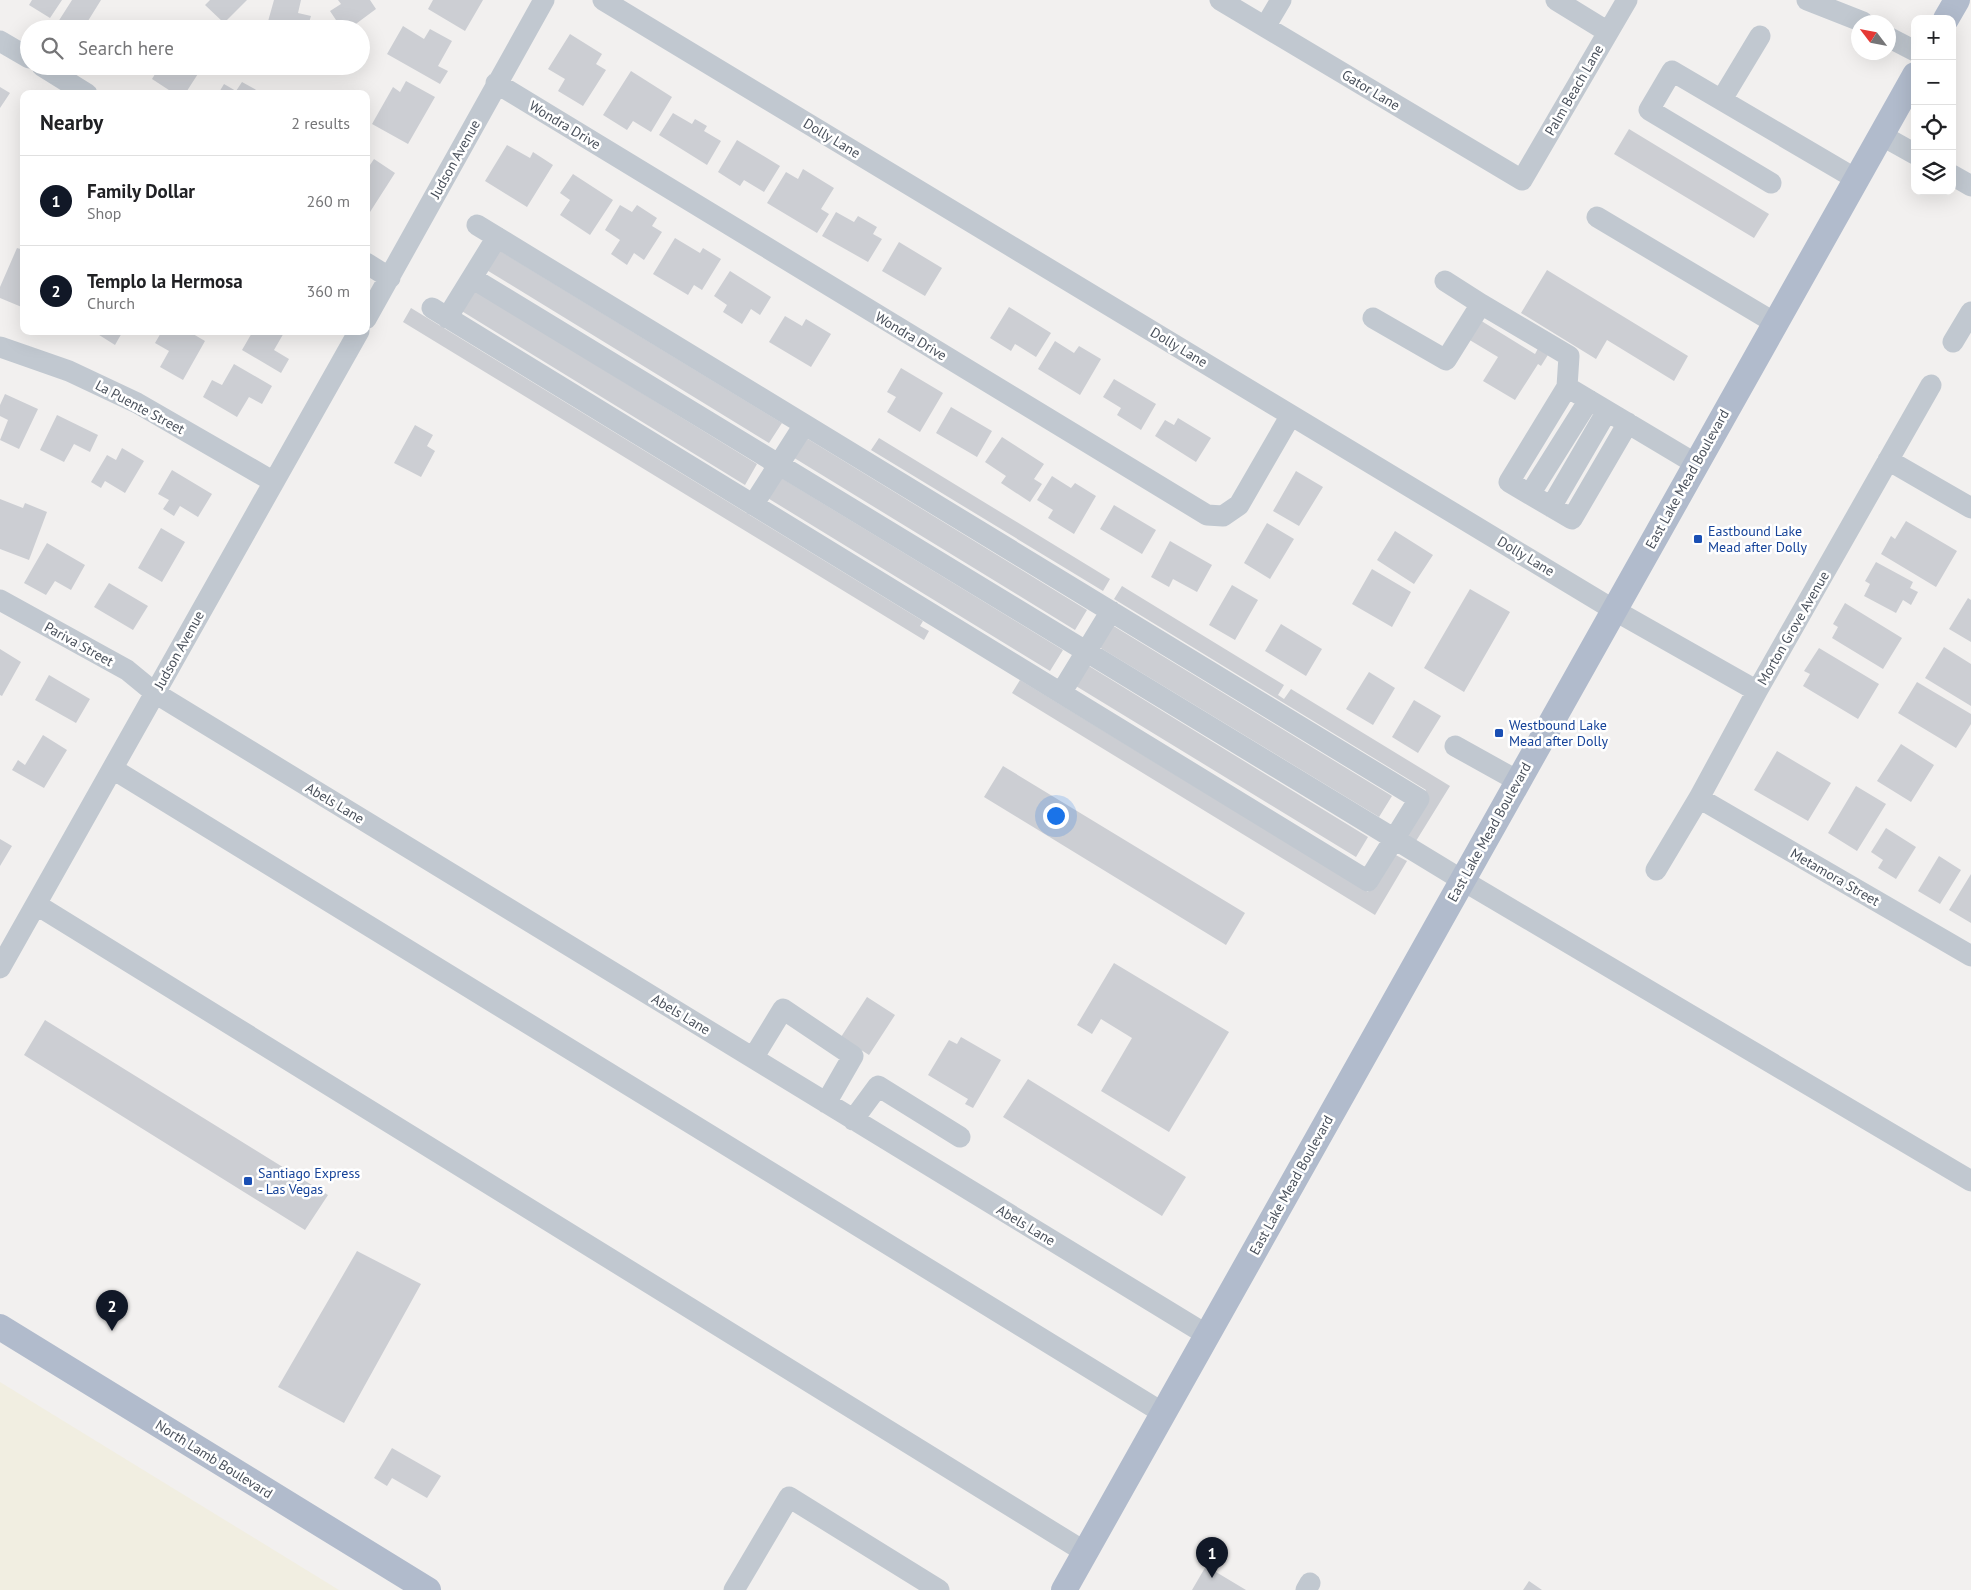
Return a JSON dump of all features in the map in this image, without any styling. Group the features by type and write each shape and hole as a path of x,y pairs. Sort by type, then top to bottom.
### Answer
{"main road":[{"path":"1948,15 1957,0"},
{"name":"East Lake Mead Boulevard","path":"1064,1590 1911,82"},
{"name":"North Lamb Boulevard","path":"0,1327 428,1590"}],"street":[{"name":"Judson Avenue","path":"370,312 544,0"},
{"name":"Dolly Lane","path":"603,0 1614,610 1757,691"},
{"name":"Gator Lane","path":"1220,0 1522,180"},
{"path":"1265,26 1281,0"},
{"path":"1556,0 1608,32"},
{"name":"Palm Beach Lane","path":"1522,180 1626,0"},
{"path":"1807,0 1851,17"},
{"path":"1722,100 1760,36"},
{"path":"0,41 20,53"},
{"path":"1896,41 1911,49"},
{"path":"1771,183 1649,110 1672,71 1856,179"},
{"path":"56,75 81,90"},
{"name":"Wondra Drive","path":"496,84 1207,515 1223,516 1239,504 1291,415"},
{"path":"1881,135 1911,152"},
{"path":"1956,177 1971,186"},
{"path":"1597,217 1775,323"},
{"path":"477,225 497,237 804,425 1419,799 1368,881 440,313 472,278 497,237"},
{"path":"370,266 390,278"},
{"path":"472,278 1462,880 1971,1181"},
{"path":"1445,281 1569,356 1567,387 1509,482 1572,519 1628,423"},
{"path":"1373,318 1446,360 1481,304"},
{"path":"1953,342 1971,312"},
{"name":"Judson Avenue","path":"0,968 357,335"},
{"name":"La Puente Street","path":"0,347 69,371 137,403 274,482"},
{"name":"Morton Grove Avenue","path":"1656,870 1699,798 1757,691 1931,386"},
{"path":"1567,387 1696,464"},
{"path":"1530,494 1598,406"},
{"path":"1551,507 1598,406"},
{"path":"753,505 804,425"},
{"path":"1888,460 1971,508"},
{"name":"Pariva Street","path":"0,600 127,670 155,693"},
{"path":"1061,693 1111,611"},
{"name":"Abels Lane","path":"155,693 1207,1335"},
{"path":"1455,746 1518,780"},
{"path":"114,768 1163,1413"},
{"name":"Metamora Street","path":"1699,798 1971,956"},
{"path":"36,905 1085,1552"},
{"path":"752,1058 783,1010 853,1056 826,1103"},
{"path":"853,1120 878,1086 960,1137"},
{"path":"734,1590 789,1497 939,1590"}],"sand":[{"path":"0,1382 339,1590 0,1590"}],"building":[{"path":"32,0 62,0 50,18 29,5"},
{"path":"72,0 101,0 89,20 59,20"},
{"path":"210,0 247,0 227,20 221,20 205,5"},
{"path":"274,0 301,0 298,13 311,16 310,20 268,20"},
{"path":"338,0 370,0 376,9 361,20 336,20 330,11 341,4"},
{"path":"433,0 483,0 465,31 428,9"},
{"path":"403,26 424,39 430,29 452,41 438,66 448,71 440,84 387,54"},
{"path":"570,34 602,54 596,64 606,70 583,106 558,91 565,79 548,69"},
{"path":"631,71 672,97 651,132 633,121 627,130 603,115"},
{"path":"154,75 197,75 188,90 169,90 152,79"},
{"path":"406,81 435,97 408,144 372,124 393,87 400,92"},
{"path":"242,82 256,90 237,90"},
{"path":"224,84 234,90 220,90"},
{"path":"0,87 10,93 0,108"},
{"path":"673,113 692,124 695,119 707,126 704,131 721,141 707,165 659,135"},
{"path":"1629,129 1769,214 1754,238 1614,154"},
{"path":"737,140 780,166 764,192 744,180 740,186 718,172"},
{"path":"507,145 530,158 533,152 553,165 527,207 485,181"},
{"path":"374,159 395,173 370,212 370,165"},
{"path":"803,169 834,188 821,209 829,214 817,233 767,203 786,172 798,179"},
{"path":"573,174 613,200 590,235 560,215 570,200 560,193"},
{"path":"620,205 632,212 637,205 657,218 652,226 662,232 644,260 634,253 627,265 611,254 620,240 605,230"},
{"path":"836,212 854,222 858,216 877,227 873,234 882,239 868,262 822,236"},
{"path":"675,238 700,253 703,248 721,259 702,290 694,285 688,295 653,274"},
{"path":"899,242 942,268 925,296 882,271"},
{"path":"17,248 20,249 20,306 0,298 0,287"},
{"path":"497,249 782,423 769,443 485,269"},
{"path":"1547,270 1688,356 1674,381 1607,340 1596,359 1521,313"},
{"path":"730,271 771,297 760,315 751,309 742,324 723,312 727,305 714,296"},
{"path":"473,289 757,464 745,485 460,310"},
{"path":"1009,307 1051,333 1036,357 1015,344 1011,351 990,338"},
{"path":"411,308 923,621 920,626 929,631 924,640 403,322"},
{"path":"785,316 802,326 806,319 831,334 811,367 769,342"},
{"path":"1475,317 1535,354 1541,343 1551,350 1541,366 1538,364 1515,400 1483,381 1498,357 1463,336"},
{"path":"99,335 121,335 115,345"},
{"path":"160,335 195,335 205,341 183,380 160,367 169,351 155,343"},
{"path":"251,335 283,335 274,350 289,359 281,373 242,350"},
{"path":"1055,341 1074,353 1079,346 1101,359 1080,395 1038,369"},
{"path":"234,364 272,386 262,404 249,397 237,417 203,397 212,380 222,385"},
{"path":"901,368 943,393 920,432 887,412 896,397 887,392"},
{"path":"1114,379 1156,404 1141,430 1117,415 1121,408 1103,397"},
{"path":"5,394 38,409 19,449 0,440 8,420 0,416 0,405"},
{"path":"951,407 992,431 977,457 936,433"},
{"path":"57,415 98,435 90,452 74,444 64,462 40,450"},
{"path":"1178,418 1211,438 1196,462 1155,436 1165,420 1174,425"},
{"path":"415,425 433,435 427,446 435,451 421,477 394,463"},
{"path":"803,436 1087,610 1075,630 791,456"},
{"path":"1002,437 1044,464 1034,479 1042,484 1030,502 1001,483 1006,476 985,462"},
{"path":"879,438 1110,579 1103,591 871,450"},
{"path":"122,448 144,461 125,493 105,481 101,488 91,482 107,455 116,460"},
{"path":"172,470 212,494 198,517 180,506 174,516 163,509 169,500 158,494"},
{"path":"1296,471 1323,487 1299,526 1273,511"},
{"path":"778,476 1063,650 1050,671 766,497"},
{"path":"1052,476 1071,488 1075,483 1096,496 1074,534 1048,518 1053,510 1037,500"},
{"path":"0,499 23,508 25,503 47,512 29,560 0,549"},
{"path":"1114,505 1156,530 1142,554 1100,529"},
{"path":"1906,521 1957,551 1936,587 1881,554 1891,536 1895,539"},
{"path":"1267,523 1294,539 1270,579 1244,563"},
{"path":"161,528 185,542 162,582 138,568"},
{"path":"1395,531 1433,555 1414,584 1377,560"},
{"path":"1170,541 1212,565 1197,592 1173,579 1169,587 1151,577"},
{"path":"47,543 85,565 71,590 55,581 46,595 24,583"},
{"path":"1876,562 1913,582 1910,588 1918,592 1911,605 1903,600 1896,613 1864,596 1870,584 1865,581"},
{"path":"1372,569 1411,592 1392,627 1352,604"},
{"path":"109,583 148,606 133,630 94,607"},
{"path":"1232,585 1258,600 1235,640 1209,625"},
{"path":"1122,586 1284,685 1278,695 1284,699 1291,689 1450,786 1416,841 1400,831 1426,790 1114,599"},
{"path":"1470,589 1510,612 1464,692 1424,668"},
{"path":"1968,598 1971,600 1971,642 1949,629"},
{"path":"1845,603 1902,638 1883,669 1832,638 1838,627 1833,624"},
{"path":"1107,622 1392,796 1379,817 1094,644"},
{"path":"1281,624 1322,649 1306,676 1265,651"},
{"path":"1944,647 1971,664 1971,706 1925,678"},
{"path":"1819,648 1879,684 1858,719 1803,686 1810,674 1804,671"},
{"path":"0,649 21,662 2,696 0,695"},
{"path":"1084,663 1368,837 1356,857 1071,683"},
{"path":"1369,672 1395,688 1373,725 1346,709"},
{"path":"49,675 90,699 76,723 35,700"},
{"path":"1020,680 1368,892 1392,853 1407,861 1375,915 1012,693"},
{"path":"1917,682 1971,714 1971,724 1956,748 1898,713"},
{"path":"1414,700 1441,716 1418,753 1392,737"},
{"path":"43,735 67,750 44,788 12,770 18,760 25,765"},
{"path":"1901,744 1934,765 1911,802 1877,781"},
{"path":"1777,751 1831,783 1808,821 1754,790"},
{"path":"1003,766 1245,913 1226,945 984,797"},
{"path":"1856,786 1886,804 1857,851 1828,833"},
{"path":"1886,828 1916,847 1896,879 1878,868 1883,860 1871,852"},
{"path":"0,839 12,846 0,866"},
{"path":"1939,856 1961,870 1940,904 1918,891"},
{"path":"1971,874 1971,923 1949,910"},
{"path":"1114,963 1229,1032 1169,1132 1101,1091 1132,1038 1101,1019 1092,1034 1077,1025"},
{"path":"867,997 895,1015 869,1055 841,1037"},
{"path":"45,1020 328,1195 305,1230 24,1055"},
{"path":"961,1037 1001,1060 973,1108 965,1104 968,1099 928,1075 949,1040 957,1044"},
{"path":"1028,1079 1186,1177 1162,1216 1003,1117"},
{"path":"357,1251 421,1284 344,1423 278,1387"},
{"path":"392,1448 441,1476 427,1498 392,1478 387,1486 374,1478"},
{"path":"1206,1566 1246,1590 1192,1590"},
{"path":"1529,1581 1542,1590 1523,1590"}],"place":[{"name":"Eastbound Lake Mead after Dolly","path":"1698,539"},
{"name":"Westbound Lake Mead after Dolly","path":"1499,733"},
{"name":"Santiago Express - Las Vegas","path":"248,1181"},
{"name":"Templo la Hermosa","path":"112,1331"},
{"name":"Family Dollar","path":"1212,1578"}]}
